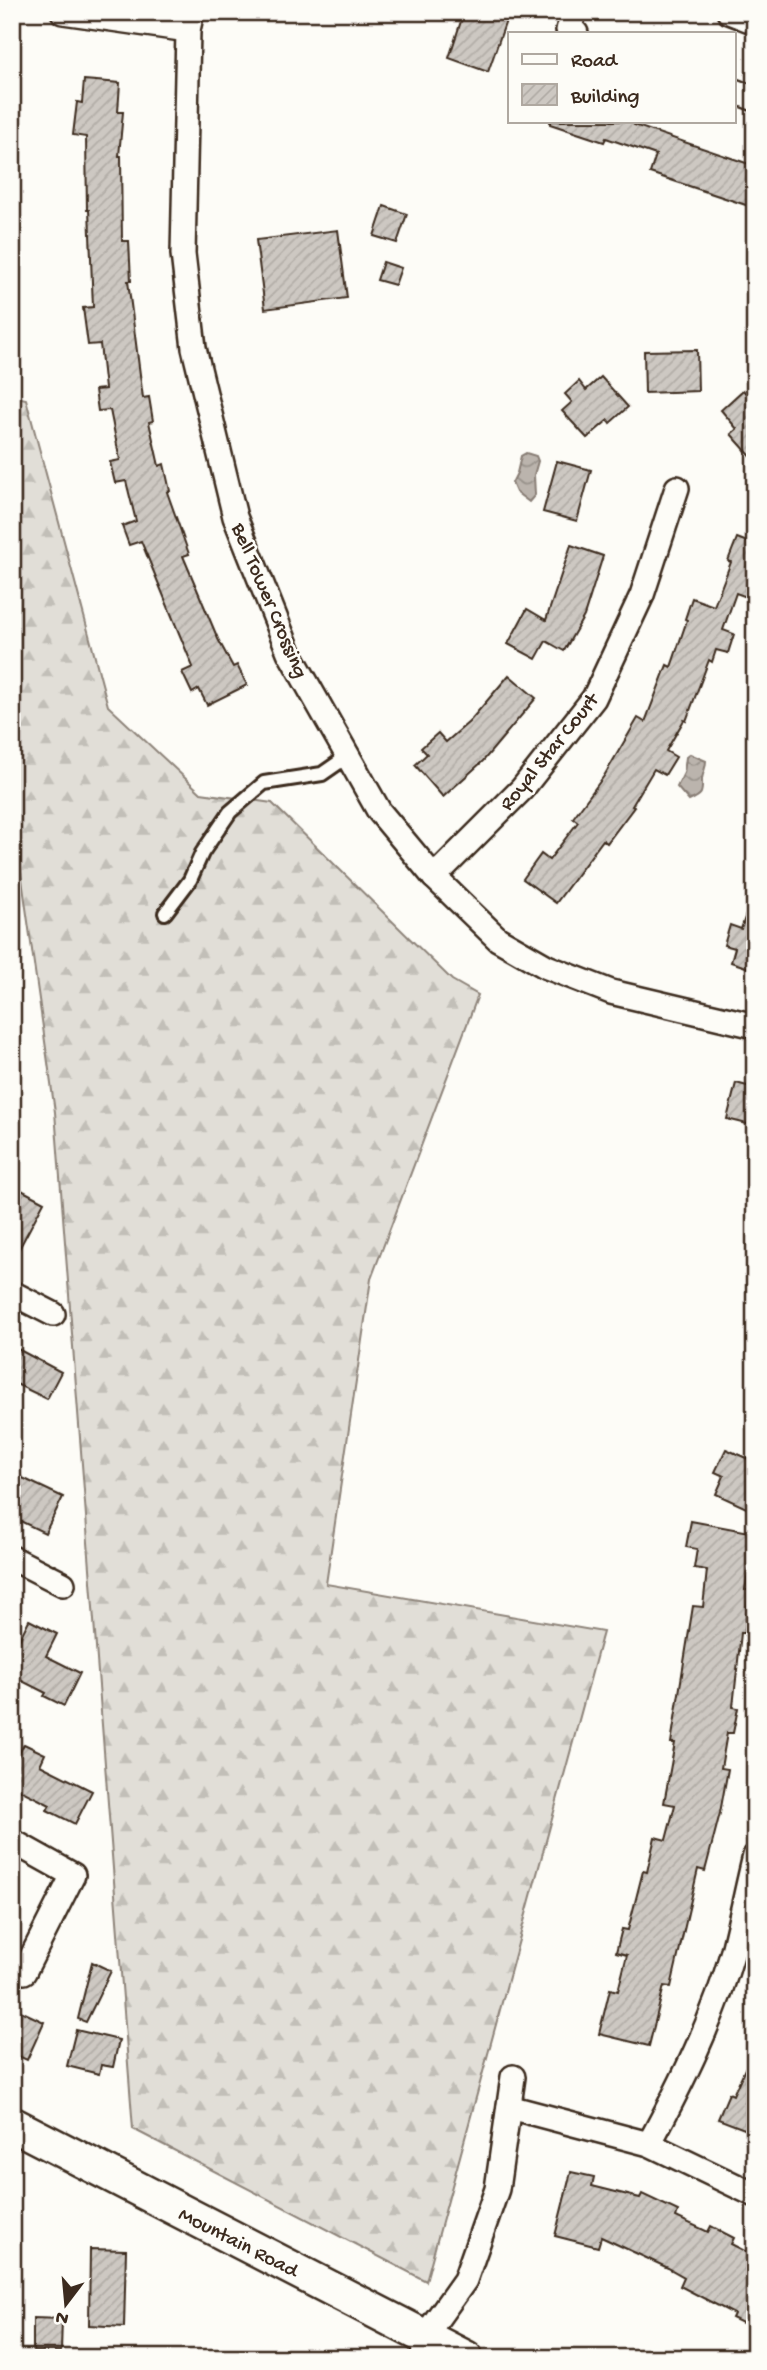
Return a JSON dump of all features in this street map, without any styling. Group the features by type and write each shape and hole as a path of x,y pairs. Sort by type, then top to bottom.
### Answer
{"main road":[{"name":"Mountain Road","path":"12,2124 424,2347 467,2358"}],"street":[{"path":"63,12 190,21"},
{"path":"573,32 568,30 575,12"},
{"path":"729,12 755,22"},
{"name":"Bell Tower Crossing","path":"190,21 183,254 194,348 235,517 289,653 379,811 433,877 498,939 547,967 611,992 755,1026"},
{"path":"736,92 755,99"},
{"name":"Royal Star Court","path":"433,877 522,789 594,698 642,595 677,488"},
{"path":"12,1293 53,1314"},
{"path":"12,1558 63,1584"},
{"path":"12,1841 73,1875 24,1972"},
{"path":"649,2144 675,2096 718,1995 733,1952 755,1856"},
{"path":"424,2347 465,2280 497,2189 513,2077"},
{"path":"509,2107 649,2144 755,2195"}],"lane":[{"path":"165,913 190,880 202,853 230,812 264,783 322,774 348,756"}],"green space":[{"path":"12,396 26,399 108,706 201,793 272,803 452,980 478,995 371,1279 326,1584 603,1632 426,2281 133,2129 55,1112 12,809"}],"water":[{"path":"526,453 536,456 538,461 534,475 535,495 529,502 516,492 512,483 521,456"},
{"path":"690,754 706,761 706,766 701,793 689,801 677,787 684,773 686,757"}],"building":[{"path":"464,12 509,12 488,72 449,58"},
{"path":"84,80 120,83 118,112 123,112 119,156 122,241 129,241 131,281 128,281 143,398 149,397 153,421 149,422 159,466 164,464 170,491 167,492 189,554 183,556 218,639 233,667 237,665 247,685 207,705 199,689 192,693 182,672 193,667 141,541 129,545 122,526 136,521 126,481 115,483 110,462 120,460 110,410 98,411 95,390 105,389 100,344 88,345 83,308 93,307 86,137 73,135 77,102 82,103"},
{"path":"636,122 634,125 755,166 755,208 650,173 656,155 606,138 604,142 550,124"},
{"path":"384,206 407,214 397,243 374,236"},
{"path":"338,230 347,298 265,309 256,240"},
{"path":"383,262 401,268 395,285 377,280"},
{"path":"697,350 698,391 645,393 644,351"},
{"path":"601,377 628,407 587,438 562,411 572,402 565,394 579,381 586,390"},
{"path":"743,390 755,403 755,461 731,434 737,429 721,410"},
{"path":"557,461 591,470 577,521 543,512"},
{"path":"737,538 755,545 755,600 736,593 723,630 734,634 728,653 716,650 712,662 709,660 686,721 684,720 666,751 676,757 665,775 654,769 632,806 634,807 607,843 603,840 556,903 523,879 541,854 549,860 578,822 573,818 604,776 638,718 645,722 667,665 671,667 692,598 714,606"},
{"path":"571,545 603,556 584,616 564,651 546,641 536,659 508,644 527,609 546,620"},
{"path":"509,675 536,698 483,761 443,797 415,765 427,754 421,748 438,733 446,742 469,722"},
{"path":"751,900 755,900 755,970 731,962 735,948 724,945 730,925 741,929"},
{"path":"736,1083 755,1088 755,1126 727,1119"},
{"path":"12,1185 44,1202 12,1262"},
{"path":"12,1346 61,1372 47,1399 12,1382"},
{"path":"726,1449 755,1462 755,1512 716,1494 724,1476 715,1472"},
{"path":"12,1473 63,1497 45,1533 12,1517"},
{"path":"691,1521 755,1533 755,1538 745,1590 749,1590 745,1633 741,1633 733,1707 738,1708 733,1733 727,1733 721,1768 728,1769 720,1813 705,1871 698,1869 671,1987 664,1986 649,2046 599,2034 610,1989 618,1991 627,1955 616,1952 622,1929 628,1930 655,1837 666,1840 675,1805 664,1803 675,1743 671,1743 693,1606 703,1607 707,1570 694,1568 697,1549 686,1547"},
{"path":"29,1620 57,1634 46,1656 80,1673 64,1706 44,1696 46,1693 12,1676 12,1654"},
{"path":"24,1744 45,1754 40,1765 92,1791 75,1824 47,1810 50,1805 12,1786 12,1767"},
{"path":"92,1962 111,1971 86,2022 78,2019"},
{"path":"12,2007 44,2022 27,2060 12,2053"},
{"path":"76,2030 119,2040 113,2067 101,2065 99,2074 67,2066"},
{"path":"755,2047 755,2133 718,2119 729,2093 733,2095"},
{"path":"571,2172 594,2177 592,2186 640,2198 642,2194 678,2211 676,2217 708,2232 711,2226 734,2238 731,2244 755,2256 755,2329 732,2318 734,2314 680,2286 684,2277 668,2268 601,2237 598,2247 555,2236"},
{"path":"90,2249 126,2250 124,2327 89,2325"},
{"path":"33,2318 62,2319 61,2351 33,2351"}]}
